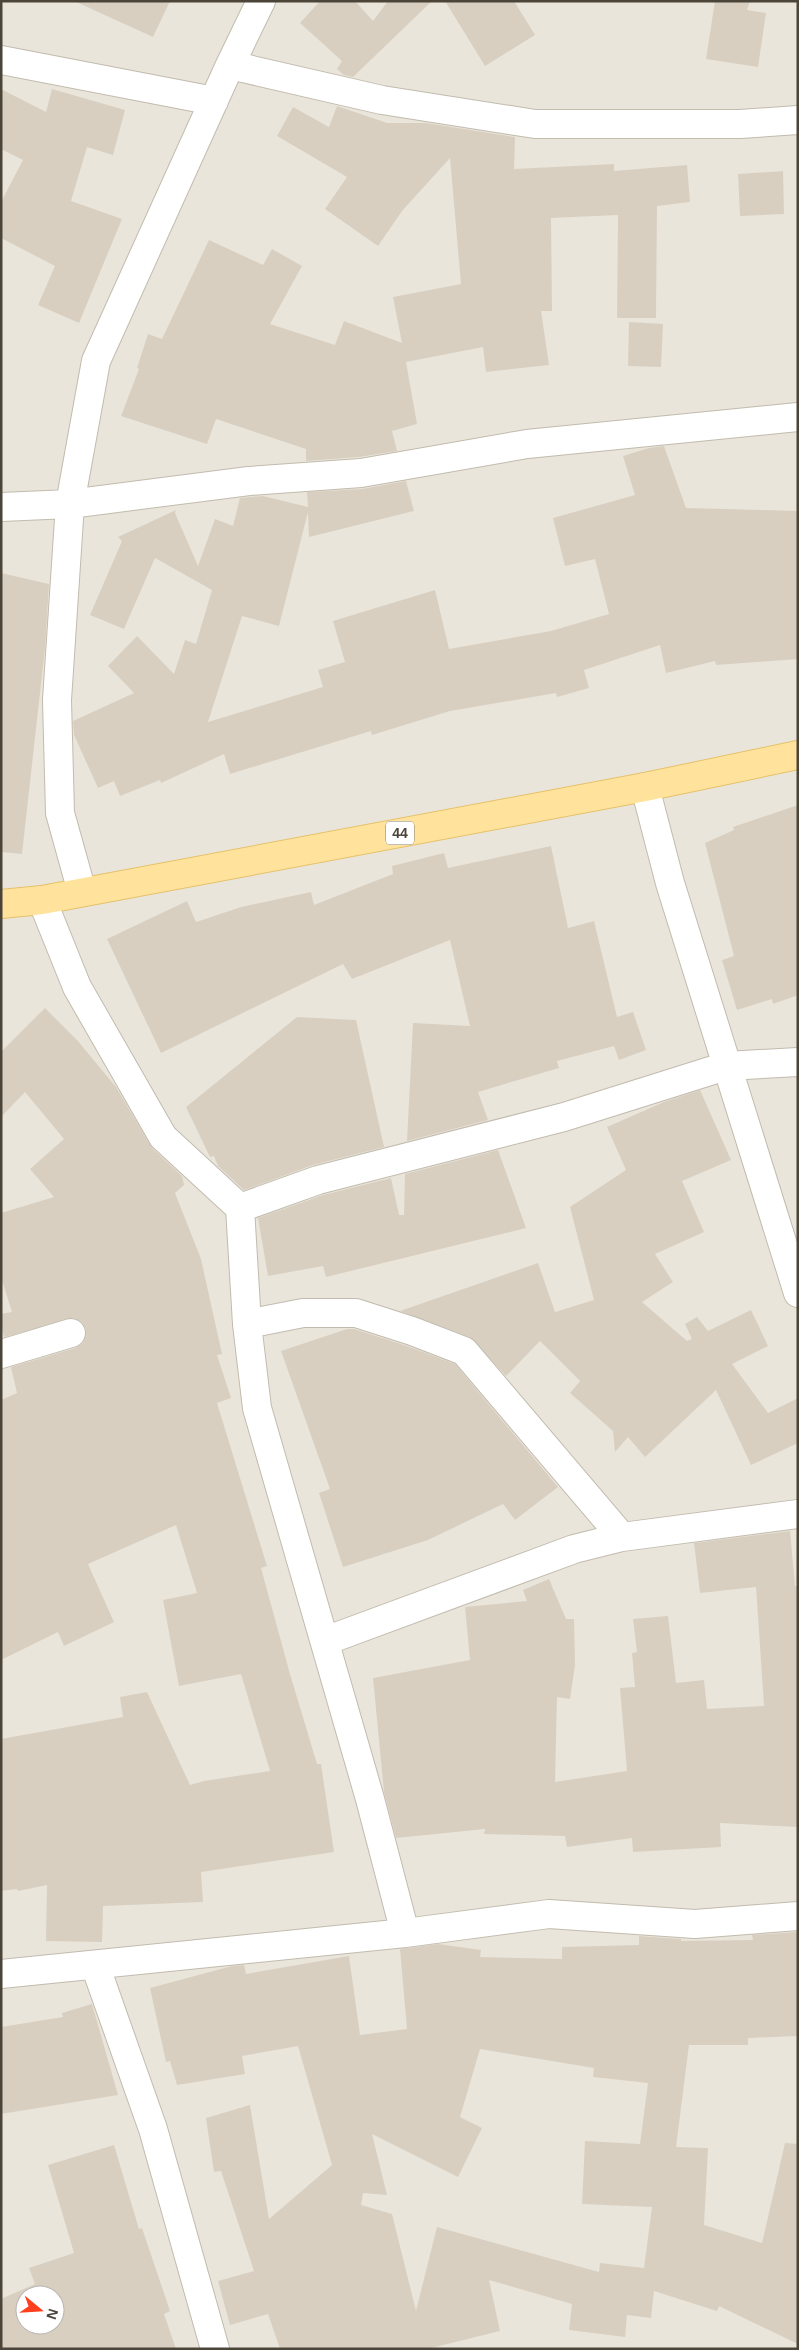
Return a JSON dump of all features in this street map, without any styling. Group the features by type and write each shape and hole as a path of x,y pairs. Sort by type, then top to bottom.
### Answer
{"main road":[{"name":"44","path":"1,904 42,900 645,788 798,755"}],"street":[{"path":"82,892 60,814 57,700 70,504 96,361 230,65 261,1"},
{"path":"1,60 214,101"},
{"path":"230,65 382,100 535,124 740,124 798,120"},
{"path":"1,507 70,504 249,481 361,473 528,444 798,417"},
{"path":"645,788 670,884 798,1294"},
{"path":"42,900 77,987 163,1137 240,1208 247,1324 257,1408 370,1799 405,1933"},
{"path":"240,1208 318,1180 564,1117 726,1066 798,1062"},
{"path":"247,1324 303,1313 356,1313 412,1331 464,1351 622,1537"},
{"path":"1,1354 71,1333"},
{"path":"325,1641 574,1549 622,1537 798,1514"},
{"path":"1,1974 405,1933 549,1914 695,1924 798,1916"},
{"path":"95,1965 153,2129 215,2349"}],"shaded area":[{"path":"1,1 798,1 798,2349 1,2349"}],"building":[{"path":"74,1 170,1 153,37"},
{"path":"320,1 355,1 373,21 388,1 432,1 353,77 344,75 337,69 342,61 300,23"},
{"path":"445,1 514,1 535,35 485,66"},
{"path":"715,1 750,1 747,10 766,13 758,67 706,59"},
{"path":"1,89 46,112 52,89 125,110 113,155 87,147 71,201 122,219 79,323 38,305 55,266 1,238 1,202 23,160 1,149"},
{"path":"337,106 387,123 426,123 515,137 514,169 614,164 614,171 687,165 690,202 657,206 656,318 617,318 618,215 551,218 552,311 541,311 549,365 486,372 483,347 406,362 417,424 392,431 397,451 359,457 306,461 306,449 216,419 207,444 121,416 139,369 137,368 148,334 162,339 209,240 263,265 272,249 302,266 270,324 335,345 344,321 402,343 393,297 461,284 450,158 402,211 378,246 325,209 347,177 277,136 293,107 329,127"},
{"path":"783,171 784,214 740,216 738,174"},
{"path":"629,322 663,324 661,367 628,366"},
{"path":"664,446 686,508 798,511 798,659 716,665 715,661 666,673 660,645 584,670 589,688 557,697 556,693 450,711 372,735 371,731 230,774 224,754 161,783 160,780 120,796 114,781 98,788 74,735 73,721 134,693 108,666 137,636 174,674 185,640 196,644 212,590 155,558 124,629 90,615 122,541 118,537 176,510 175,513 198,566 215,519 233,526 240,498 263,496 308,507 307,492 362,489 406,481 414,511 309,537 308,512 279,626 242,616 208,722 323,687 318,670 345,662 333,621 435,590 449,649 551,631 609,614 595,559 565,566 553,518 635,495 623,456 649,448"},
{"path":"1,573 49,584 45,648 22,854 1,852"},
{"path":"798,805 798,995 773,1004 772,999 737,1010 722,960 734,956 705,843 734,830 733,827"},
{"path":"551,846 568,928 594,921 617,1017 633,1012 646,1050 619,1060 614,1046 557,1061 559,1068 478,1092 488,1120 407,1141 413,1023 470,1026 450,940 352,979 343,964 161,1053 107,939 187,901 196,922 241,907 311,892 314,905 393,874 392,866 444,853 448,868"},
{"path":"45,1008 77,1040 116,1087 152,1148 182,1176 184,1185 175,1193 201,1259 222,1354 217,1355 231,1398 217,1403 267,1566 261,1568 290,1674 317,1764 321,1764 334,1852 201,1872 203,1902 103,1906 102,1942 46,1941 47,1885 18,1891 17,1889 1,1891 1,1739 123,1717 120,1697 147,1692 190,1785 204,1781 270,1771 241,1674 179,1686 163,1600 197,1593 176,1525 88,1564 114,1622 64,1646 58,1632 1,1660 1,1400 17,1393 11,1367 75,1348 83,1343 86,1336 86,1329 82,1322 74,1318 4,1337 1,1324 1,1314 12,1312 1,1277 1,1213 54,1197 30,1169 64,1139 25,1092 1,1117 1,1052"},
{"path":"297,1017 356,1020 384,1147 313,1165 244,1190 218,1166 214,1156 210,1157 186,1107"},
{"path":"700,1090 731,1160 682,1181 704,1232 655,1254 673,1282 642,1302 687,1341 692,1339 685,1324 697,1317 708,1331 751,1310 768,1346 732,1364 768,1413 798,1398 798,1443 751,1465 716,1390 645,1457 628,1437 615,1452 613,1431 570,1393 580,1381 540,1341 506,1376 470,1337 400,1311 538,1263 555,1312 594,1300 570,1207 626,1170 607,1127 664,1102"},
{"path":"498,1150 526,1228 326,1277 323,1266 268,1276 258,1218 323,1195 391,1178 399,1215 404,1215 405,1174"},
{"path":"347,1329 354,1329 407,1346 455,1364 558,1487 515,1520 503,1504 428,1540 343,1567 319,1493 330,1489 281,1351"},
{"path":"790,1531 795,1586 798,1586 798,1827 720,1823 721,1847 633,1852 632,1838 567,1847 565,1836 484,1834 485,1829 396,1838 384,1792 373,1678 470,1660 465,1607 527,1601 523,1590 549,1579 566,1619 574,1619 575,1665 570,1699 557,1697 555,1782 627,1771 620,1688 635,1687 632,1653 637,1652 633,1619 668,1616 676,1683 704,1680 707,1709 764,1706 756,1587 700,1593 694,1543"},
{"path":"798,1932 798,2036 748,2038 748,2045 689,2045 676,2147 708,2148 704,2225 762,2243 785,2143 798,2144 798,2344 719,2306 717,2311 654,2291 651,2318 627,2315 625,2337 569,2330 572,2304 489,2280 500,2331 427,2349 280,2349 268,2314 230,2325 218,2281 254,2271 221,2171 214,2172 206,2118 250,2105 269,2219 332,2165 298,2046 242,2056 245,2074 177,2085 170,2061 166,2062 150,1988 232,1966 244,1965 246,1974 349,1956 360,2035 407,2029 400,1949 438,1944 481,1950 480,1957 562,1959 562,1947 639,1945 639,1936 681,1939 681,1941 753,1940 752,1935","holes":["480,2049 594,2068 593,2077 648,2083 640,2144 585,2141 582,2204 652,2207 644,2268 600,2263 599,2272 437,2227 416,2311 392,2214 361,2205 363,2193 387,2195 372,2134 458,2177 482,2128 460,2117"]},
{"path":"92,2004 118,2095 1,2114 1,2027 63,2017 62,2013"},
{"path":"114,2145 139,2229 142,2228 170,2311 164,2314 176,2349 1,2349 1,2299 15,2293 15,2335 65,2335 65,2285 33,2285 35,2284 29,2268 74,2253 48,2165"}]}
